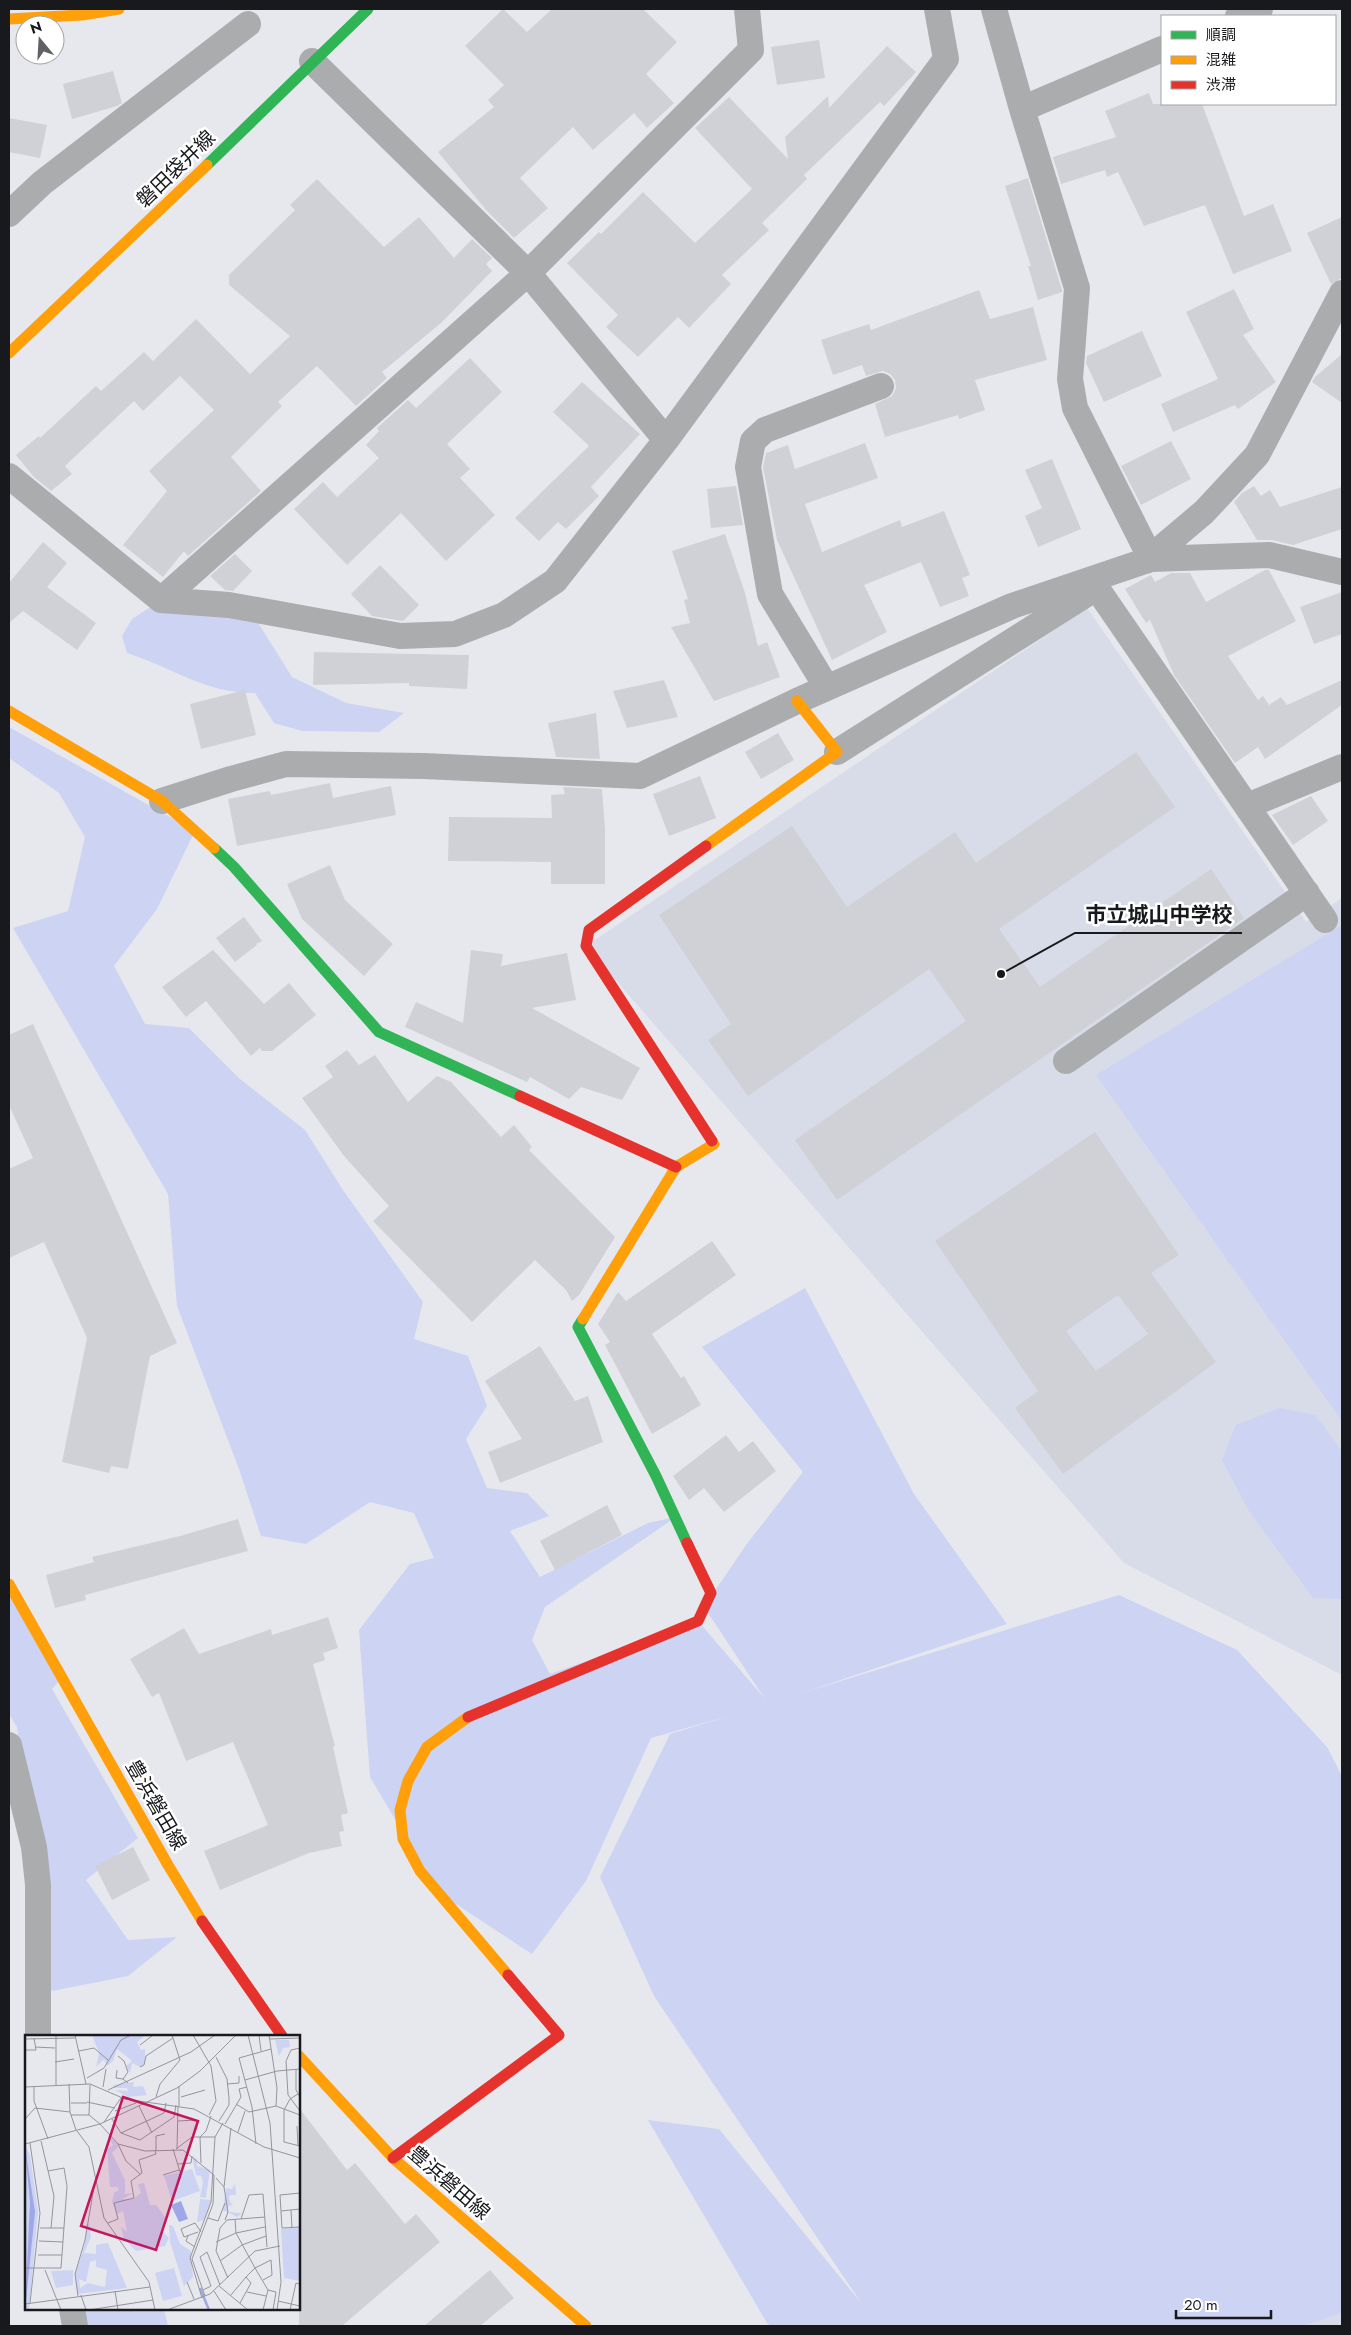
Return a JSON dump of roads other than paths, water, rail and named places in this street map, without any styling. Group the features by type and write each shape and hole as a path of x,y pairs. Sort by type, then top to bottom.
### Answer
{"street":[{"path":"9,19 82,15 119,9"},
{"name":"磐田袋井線","path":"9,353 157,214 312,61 368,9"},
{"path":"161,600 528,272 751,50 747,9"},
{"path":"9,476 161,600 229,605 400,636 455,634 504,615 555,582 666,440 946,59 937,9"},
{"path":"994,9 1022,109 1077,288 1070,379 1075,408 1151,559"},
{"path":"1241,15 1260,9"},
{"path":"9,214 42,183 248,24"},
{"path":"1022,109 1161,49"},
{"path":"312,61 528,272 666,440"},
{"path":"393,2158 559,2034 420,1871 403,1839 400,1810 408,1781 427,1747 469,1716 698,1621 711,1593 656,1476 578,1326 676,1167 714,1144 586,946 588,930 837,752 1096,588 1151,559 1204,512 1257,455 1342,293"},
{"path":"828,688 770,594 748,467 754,441 765,430 881,386"},
{"path":"162,801 231,778 286,764 424,766 640,776 798,701 1012,606 1151,559 1269,554 1342,572"},
{"path":"1096,588 1325,920"},
{"path":"798,701 837,752"},
{"path":"9,711 162,801 234,866 379,1032 676,1167"},
{"path":"1247,806 1342,767"},
{"path":"1066,1061 1307,893"},
{"name":"豊浜磐田線","path":"9,1584 168,1865 216,1943 281,2035"},
{"path":"9,1745 34,1847 38,1886 38,2035"},
{"name":"豊浜磐田線","path":"300,2057 328,2091 393,2158 586,2326"},
{"path":"72,2310 75,2326"}],"place":[{"name":"市立城山中学校","path":"1001,974"}]}
